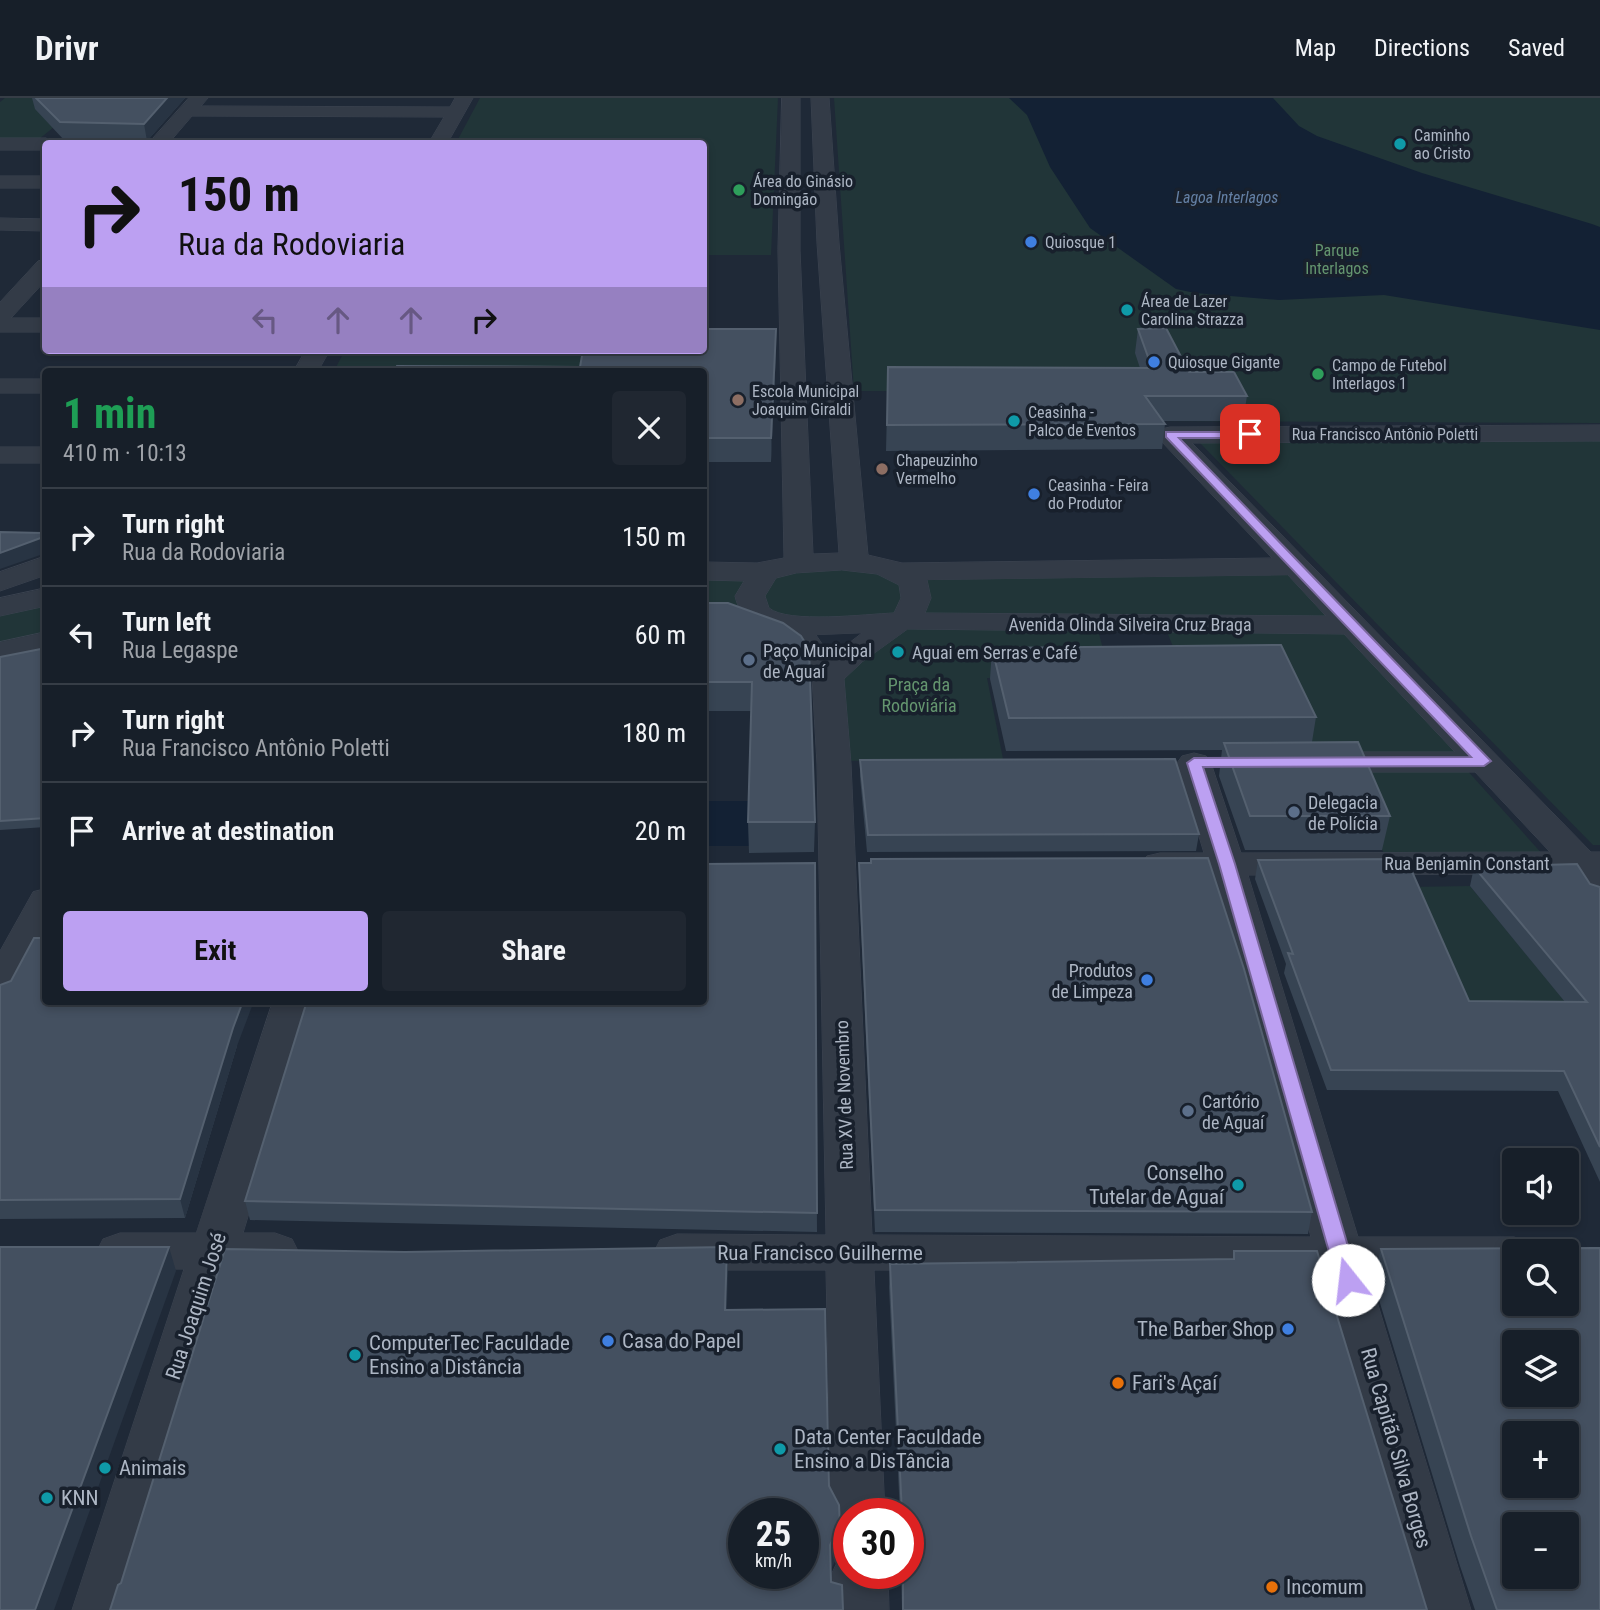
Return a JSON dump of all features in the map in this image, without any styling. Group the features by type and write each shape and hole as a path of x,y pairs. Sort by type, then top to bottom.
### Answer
{"street":[{"path":"791,98 789,243 799,564"},
{"path":"820,98 830,151 826,203 828,243 854,563"},
{"path":"161,140 193,105 460,105"},
{"path":"439,140 460,105"},
{"path":"0,144 42,144"},
{"path":"790,151 830,151"},
{"path":"0,182 42,182"},
{"path":"789,203 826,203"},
{"path":"0,224 42,225"},
{"path":"789,243 828,243"},
{"path":"13,272 42,270"},
{"path":"0,316 42,272"},
{"path":"0,325 42,325"},
{"path":"792,349 837,349"},
{"path":"0,386 42,386"},
{"name":"Rua Francisco Antônio Poletti","path":"1296,566 1170,435 1600,433"},
{"path":"0,455 42,455"},
{"path":"707,571 765,571 799,564 854,563 902,572 1296,566 1484,761 1591,863 1600,894"},
{"path":"0,582 42,566"},
{"path":"765,571 750,596 754,610 779,621 828,677 851,655 902,621 916,598 914,581 902,572"},
{"path":"0,607 42,598"},
{"path":"728,619 902,621"},
{"name":"Avenida Olinda Silveira Cruz Braga","path":"902,621 1353,625"},
{"path":"0,650 42,642"},
{"name":"Rua XV de Novembro","path":"828,677 848,764 837,867 857,1498"},
{"path":"1278,762 1484,761"},
{"name":"Rua Capitão Silva Borges","path":"1194,763 1227,864 1443,1610"},
{"name":"Rua Benjamin Constant","path":"1129,864 1591,863"},
{"path":"0,989 42,908"},
{"name":"Rua Joaquim José","path":"100,1610 292,1005"},
{"path":"80,1250 310,1251"},
{"name":"Rua Francisco Guilherme","path":"641,1252 1502,1255"},
{"path":"860,1589 861,1610"}],"green space":[{"path":"5,98 45,98 54,127 39,139 0,139 0,102"},
{"name":"Área do Ginásio Domingão","path":"480,98 778,98 771,255 707,255 707,140 458,140"},
{"name":"Parque Interlagos","path":"834,98 1600,98 1600,423 1144,421 1120,392 854,391"},
{"path":"343,354 587,354 585,368 336,368"},
{"path":"1600,441 1600,845 1593,845 1200,443"},
{"path":"783,568 899,572 904,618 768,618 756,586"},
{"path":"1291,570 1340,622 924,620 908,574"},
{"path":"707,572 760,572 749,608 707,615"},
{"path":"42,601 42,640 0,648 0,610"},
{"name":"Praça da Rodoviária","path":"906,623 1097,626 1110,676 987,678 1003,759 839,761 835,678"},
{"path":"1165,627 1346,629 1484,762 1319,762 1185,676"},
{"path":"1348,766 1465,768 1545,857 1386,859"},
{"path":"1470,886 1582,1022 1464,1020 1406,887"}],"water":[{"name":"Lagoa Interlagos","path":"1009,98 1273,98 1299,126 1317,136 1422,173 1600,227 1600,330 1384,295 1279,300 1176,289 1090,228 1050,167 1027,115"},
{"path":"707,801 750,801 749,846 707,846"}],"building":[{"path":"36,98 167,98 144,124 60,122"},
{"path":"1166,328 1189,372 1234,372 1247,396 1145,396 1165,424 887,425 888,367 1152,368 1138,329"},
{"name":"Escola Municipal Joaquim Giraldi","path":"707,329 776,329 771,438 707,438 707,368 396,368 580,367 582,354 707,354"},
{"path":"0,532 42,533 42,537 0,553"},
{"path":"707,603 728,603 783,623 801,636 809,649 815,822 748,822 752,682 707,682"},
{"path":"1281,645 1316,717 1009,718 992,648"},
{"path":"42,649 42,818 0,821 0,657"},
{"path":"1358,742 1390,816 1250,816 1224,743"},
{"path":"1175,759 1199,834 868,835 860,760"},
{"path":"1208,858 1244,969 1312,1212 875,1210 859,863 871,863 871,859"},
{"path":"1398,859 1402,867 1410,867 1469,1001 1587,1002 1474,867 1577,864 1590,884 1600,887 1600,1147 1564,1071 1331,1070 1288,953 1293,954 1258,860"},
{"path":"815,863 817,1213 245,1201 306,1005 707,1005 707,864"},
{"path":"34,938 42,938 42,1005 242,1005 180,1199 0,1200 0,985 11,981"},
{"path":"0,1247 169,1247 35,1610 0,1610"},
{"path":"727,1247 725,1310 825,1309 829,1486 835,1498 833,1498 833,1539 830,1545 831,1582 833,1589 842,1589 843,1610 110,1610 121,1583 225,1249 405,1252"},
{"path":"1502,1248 1502,1316 1579,1316 1579,1248 1600,1248 1600,1610 1497,1610 1471,1536 1381,1249"},
{"path":"1234,1251 1317,1251 1427,1610 903,1610 903,1589 924,1589 924,1498 901,1498 890,1264 1234,1259"}],"place":[{"name":"Caminho ao Cristo","path":"1400,144"},
{"name":"Área do Ginásio Domingão","path":"739,190"},
{"name":"Quiosque 1","path":"1031,242"},
{"name":"Área de Lazer Carolina Strazza","path":"1127,310"},
{"name":"Quiosque Gigante","path":"1154,362"},
{"name":"Campo de Futebol Interlagos 1","path":"1318,374"},
{"name":"Escola Municipal Joaquim Giraldi","path":"738,400"},
{"name":"Ceasinha - Palco de Eventos","path":"1014,421"},
{"name":"Chapeuzinho Vermelho","path":"882,469"},
{"name":"Ceasinha - Feira do Produtor","path":"1034,494"},
{"name":"Aguai em Serras e Café","path":"898,652"},
{"name":"Paço Municipal de Aguaí","path":"749,660"},
{"name":"Delegacia de Polícia","path":"1294,812"},
{"name":"Produtos de Limpeza","path":"1147,980"},
{"name":"Cartório de Aguaí","path":"1188,1111"},
{"name":"Conselho Tutelar de Aguaí","path":"1238,1185"},
{"name":"The Barber Shop","path":"1288,1329"},
{"name":"Casa do Papel","path":"608,1341"},
{"name":"ComputerTec Faculdade Ensino a Distância","path":"355,1355"},
{"name":"Fari's Açaí","path":"1118,1383"},
{"name":"Data Center Faculdade Ensino a DisTância","path":"780,1449"},
{"name":"Animais","path":"105,1468"},
{"name":"KNN","path":"47,1498"},
{"name":"Incomum","path":"1272,1587"}],"route":[{"path":"1250,434 1170,435 1484,761 1194,763 1227,864 1348,1280"}]}
